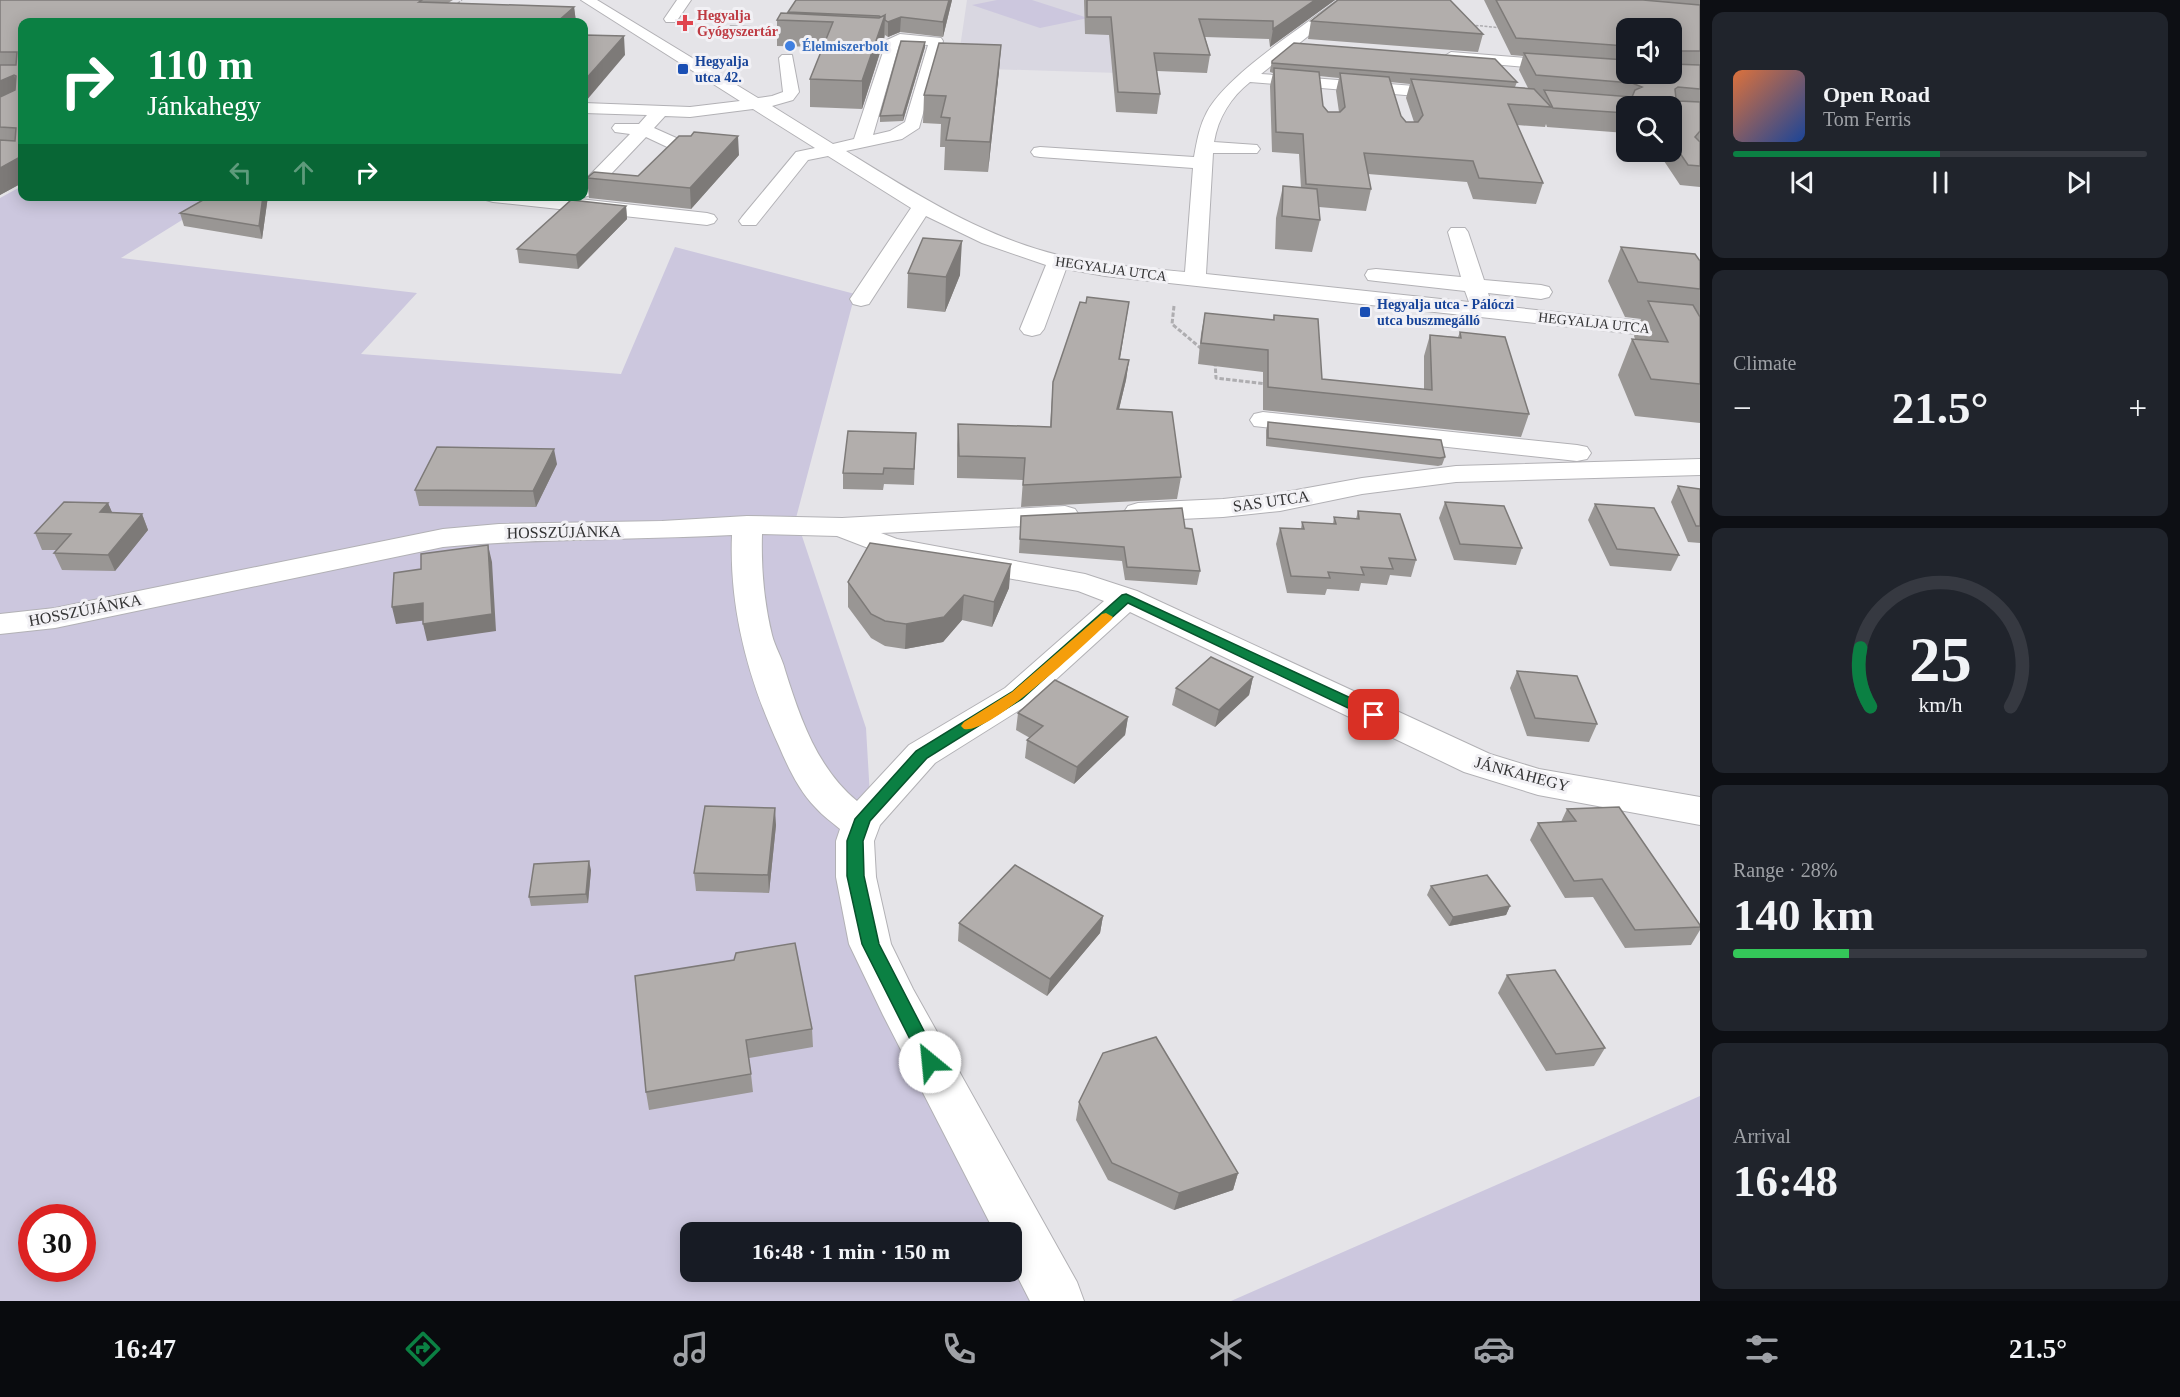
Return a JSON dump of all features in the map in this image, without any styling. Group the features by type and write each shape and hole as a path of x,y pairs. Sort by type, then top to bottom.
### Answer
{"street":[{"path":"671,19 684,0"},
{"path":"1186,279 1203,155 1208,128 1216,111 1224,98 1246,77 1346,0"},
{"path":"588,4 617,3"},
{"name":"HEGYALJA UTCA","path":"588,4 922,206 988,240 1019,252 1058,262 1186,279 1700,334"},
{"path":"730,30 833,34"},
{"path":"749,221 802,156 896,135 913,124 937,43 925,38 879,37"},
{"path":"862,141 892,43 900,38"},
{"path":"1290,45 1314,46"},
{"path":"1441,56 1616,70"},
{"path":"588,108 697,112 756,105 781,99 791,92 787,58"},
{"path":"1246,77 1475,95"},
{"path":"1324,83 1327,104"},
{"path":"1394,89 1400,112"},
{"path":"588,186 660,112"},
{"path":"607,127 643,129 686,149"},
{"path":"1040,152 1250,155 1253,128"},
{"path":"588,194 707,219"},
{"path":"861,299 922,206"},
{"path":"1458,232 1483,311"},
{"path":"1032,329 1058,262"},
{"path":"1376,275 1541,292"},
{"path":"1263,420 1635,459 1656,467"},
{"name":"SAS UTCA","path":"841,526 1223,508 1280,502 1395,481 1456,474 1700,467"},
{"path":"747,525 746,572 756,636 768,668 777,704 808,770 828,798 860,825"},
{"name":"HOSSZÚJÁNKA","path":"0,624 55,618 300,566 463,536 747,525 841,526 889,547 1085,583 1126,598"},
{"path":"1058,1301 898,1002 870,944 855,876 855,841 862,819 922,754 1017,696 1126,598"},
{"name":"JÁNKAHEGY","path":"1126,598 1477,764 1538,782 1700,811"}],"path":[{"path":"448,10 462,0"},
{"path":"1472,25 1507,28"},
{"path":"1186,279 1172,324 1190,337 1206,354"}],"shaded area":[{"path":"967,0 1243,0 1191,8 1150,74 957,68"},
{"path":"997,0 1032,0 1088,18 1040,28 972,5"},
{"path":"18,188 18,201 213,201 121,258 417,293 361,354 621,374 675,247 855,294 796,518 866,728 878,933 998,1222 680,1222 680,1282 1022,1282 1022,1278 1032,1301 0,1301 0,198"},
{"path":"1700,1096 1700,1301 1231,1301"}],"building":[{"path":"0,0 422,0 419,2 574,7 562,18 18,18 18,158 0,168 0,140 15,141 16,128 0,127 0,97 15,90 16,76 0,81 0,65 16,65 17,52 0,52"},
{"path":"796,0 949,0 943,22 901,17 888,22 885,20 885,15 881,17 788,12"},
{"path":"1087,0 1315,0 1273,29 1273,21 1199,19 1210,55 1154,53 1160,94 1118,92 1111,17 1087,17"},
{"path":"1338,0 1450,0 1483,34 1311,21"},
{"path":"1496,0 1643,0 1700,5 1700,51 1682,51 1682,18 1616,18 1616,45 1516,38"},
{"path":"781,13 879,18 885,15 862,81 810,79 833,22 777,20"},
{"path":"588,35 624,36 588,76"},
{"path":"901,41 925,42 903,115 880,116"},
{"path":"939,43 1001,45 990,142 946,140 950,118 941,117 946,96 924,95"},
{"path":"1294,43 1495,59 1517,82 1272,63"},
{"path":"1524,53 1616,59 1616,82 1536,75"},
{"path":"1682,64 1700,65 1700,89 1678,87 1675,89 1676,96 1632,96 1635,90 1642,87 1634,84 1682,84"},
{"path":"1274,68 1319,72 1323,106 1328,112 1340,112 1345,107 1340,73 1389,77 1401,116 1406,122 1418,122 1423,115 1411,79 1534,89 1551,107 1508,104 1543,183 1479,178 1473,161 1364,153 1371,189 1306,184 1303,134 1276,132"},
{"path":"1544,90 1619,96 1616,96 1616,112 1553,108"},
{"path":"1682,101 1700,102 1700,131 1695,137 1700,142 1700,166 1688,165 1682,156"},
{"path":"694,132 738,136 690,188 588,178 594,172 638,176 679,136 691,136"},
{"path":"1283,186 1317,189 1320,220 1282,216"},
{"path":"201,201 262,201 259,226 180,213"},
{"path":"570,201 626,206 576,255 517,249"},
{"path":"923,238 962,241 946,277 908,273"},
{"path":"1621,247 1695,254 1700,261 1700,289 1638,282"},
{"path":"1087,297 1129,302 1119,359 1129,360 1117,409 1172,412 1181,477 1023,485 1025,458 959,456 958,424 1051,427 1053,382 1080,302 1086,303"},
{"path":"1648,301 1693,305 1700,317 1700,384 1651,379 1632,339 1668,342"},
{"path":"1205,313 1274,320 1274,315 1318,319 1322,379 1432,390 1430,335 1461,338 1460,332 1505,337 1529,414 1268,387 1268,350 1201,343"},
{"path":"1268,422 1441,440 1445,457 1268,438"},
{"path":"848,431 916,433 914,469 884,468 883,474 843,473"},
{"path":"437,447 554,449 533,491 415,490"},
{"path":"1678,486 1700,489 1700,526 1696,526"},
{"path":"64,502 108,503 100,512 142,514 108,555 54,553 71,534 35,533"},
{"path":"1445,502 1504,506 1522,548 1460,544"},
{"path":"1595,504 1654,508 1679,555 1617,549"},
{"path":"1182,508 1185,528 1192,529 1200,571 1127,567 1124,547 1020,539 1021,516"},
{"path":"1358,511 1400,514 1416,560 1389,558 1393,569 1361,567 1364,575 1328,572 1330,578 1291,576 1280,528 1304,529 1302,522 1336,524 1334,517 1359,519"},
{"path":"870,543 1011,564 994,602 964,595 944,617 906,624 885,621 871,614 848,582"},
{"path":"488,545 492,614 423,624 423,603 392,607 394,573 421,569 421,554"},
{"path":"1211,657 1253,677 1219,710 1176,688"},
{"path":"1517,671 1577,676 1597,724 1535,718"},
{"path":"1055,680 1128,717 1077,767 1027,740 1043,726 1018,713"},
{"path":"705,806 775,808 768,875 694,873"},
{"path":"1619,807 1700,927 1635,930 1602,879 1574,881 1538,823 1576,821 1567,809"},
{"path":"589,861 586,894 529,897 534,864"},
{"path":"1015,865 1103,916 1050,979 959,923"},
{"path":"1487,875 1510,906 1453,917 1431,886"},
{"path":"795,943 812,1029 746,1040 751,1074 646,1092 635,976 734,960 736,953"},
{"path":"1555,970 1605,1048 1556,1054 1507,975"},
{"path":"1156,1037 1238,1173 1179,1193 1112,1163 1079,1102 1103,1053"}],"slow traffic":[{"path":"969,726 1017,696 1106,617"}],"place":[{"name":"Hegyalja Gyógyszertár","path":"685,23"},
{"name":"Élelmiszerbolt","path":"790,46"},
{"name":"Hegyalja utca 42.","path":"683,69"},
{"name":"Hegyalja utca - Pálóczi utca buszmegálló","path":"1365,312"}],"route":[{"path":"930,1062 870,944 855,876 855,841 862,819 922,754 1017,696 1126,598 1374,715"}]}
